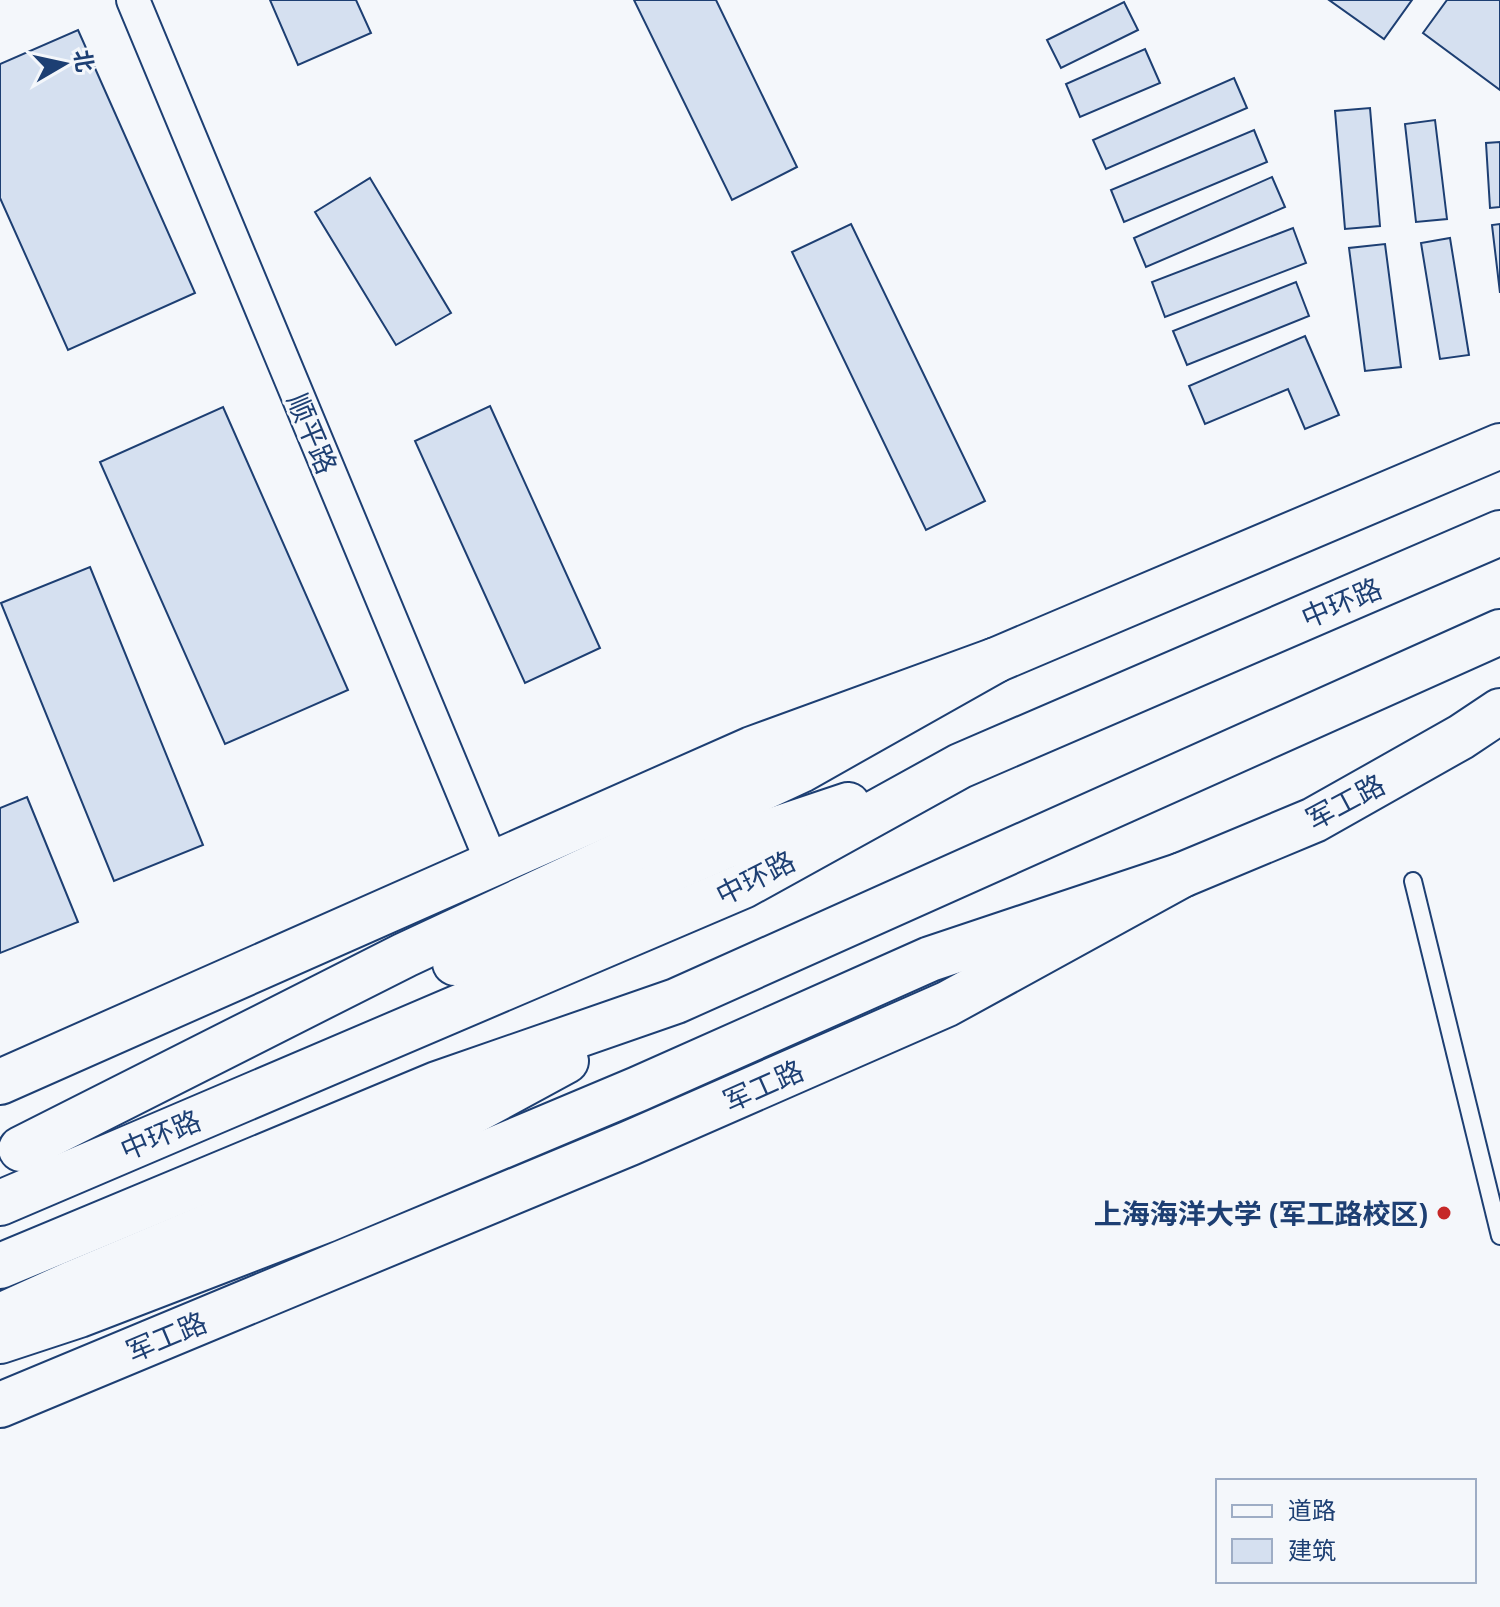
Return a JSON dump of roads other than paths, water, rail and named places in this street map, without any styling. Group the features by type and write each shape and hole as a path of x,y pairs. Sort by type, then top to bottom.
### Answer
{"main road":[{"path":"0,1082 752,749 996,660 1500,446"},
{"name":"中环路","path":"0,1203 743,886 960,766 1500,533"},
{"path":"0,1317 450,1124 676,1001 1500,632"},
{"path":"11,1154 405,955 801,770 996,660"},
{"name":"军工路","path":"0,1405 615,1149 947,1004 1182,875 1314,820 1461,737 1500,711"},
{"path":"11,1154 726,846 960,766"},
{"path":"0,1341 79,1315 326,1220 638,1089 930,959 1182,875"},
{"path":"0,1266 437,1084 676,1001"}],"street":[{"name":"顺平路","path":"133,0 493,865"}],"lane":[{"path":"1413,881 1500,1236"}],"place":[{"name":"上海海洋大学 (军工路校区)","path":"1444,1213"}]}
